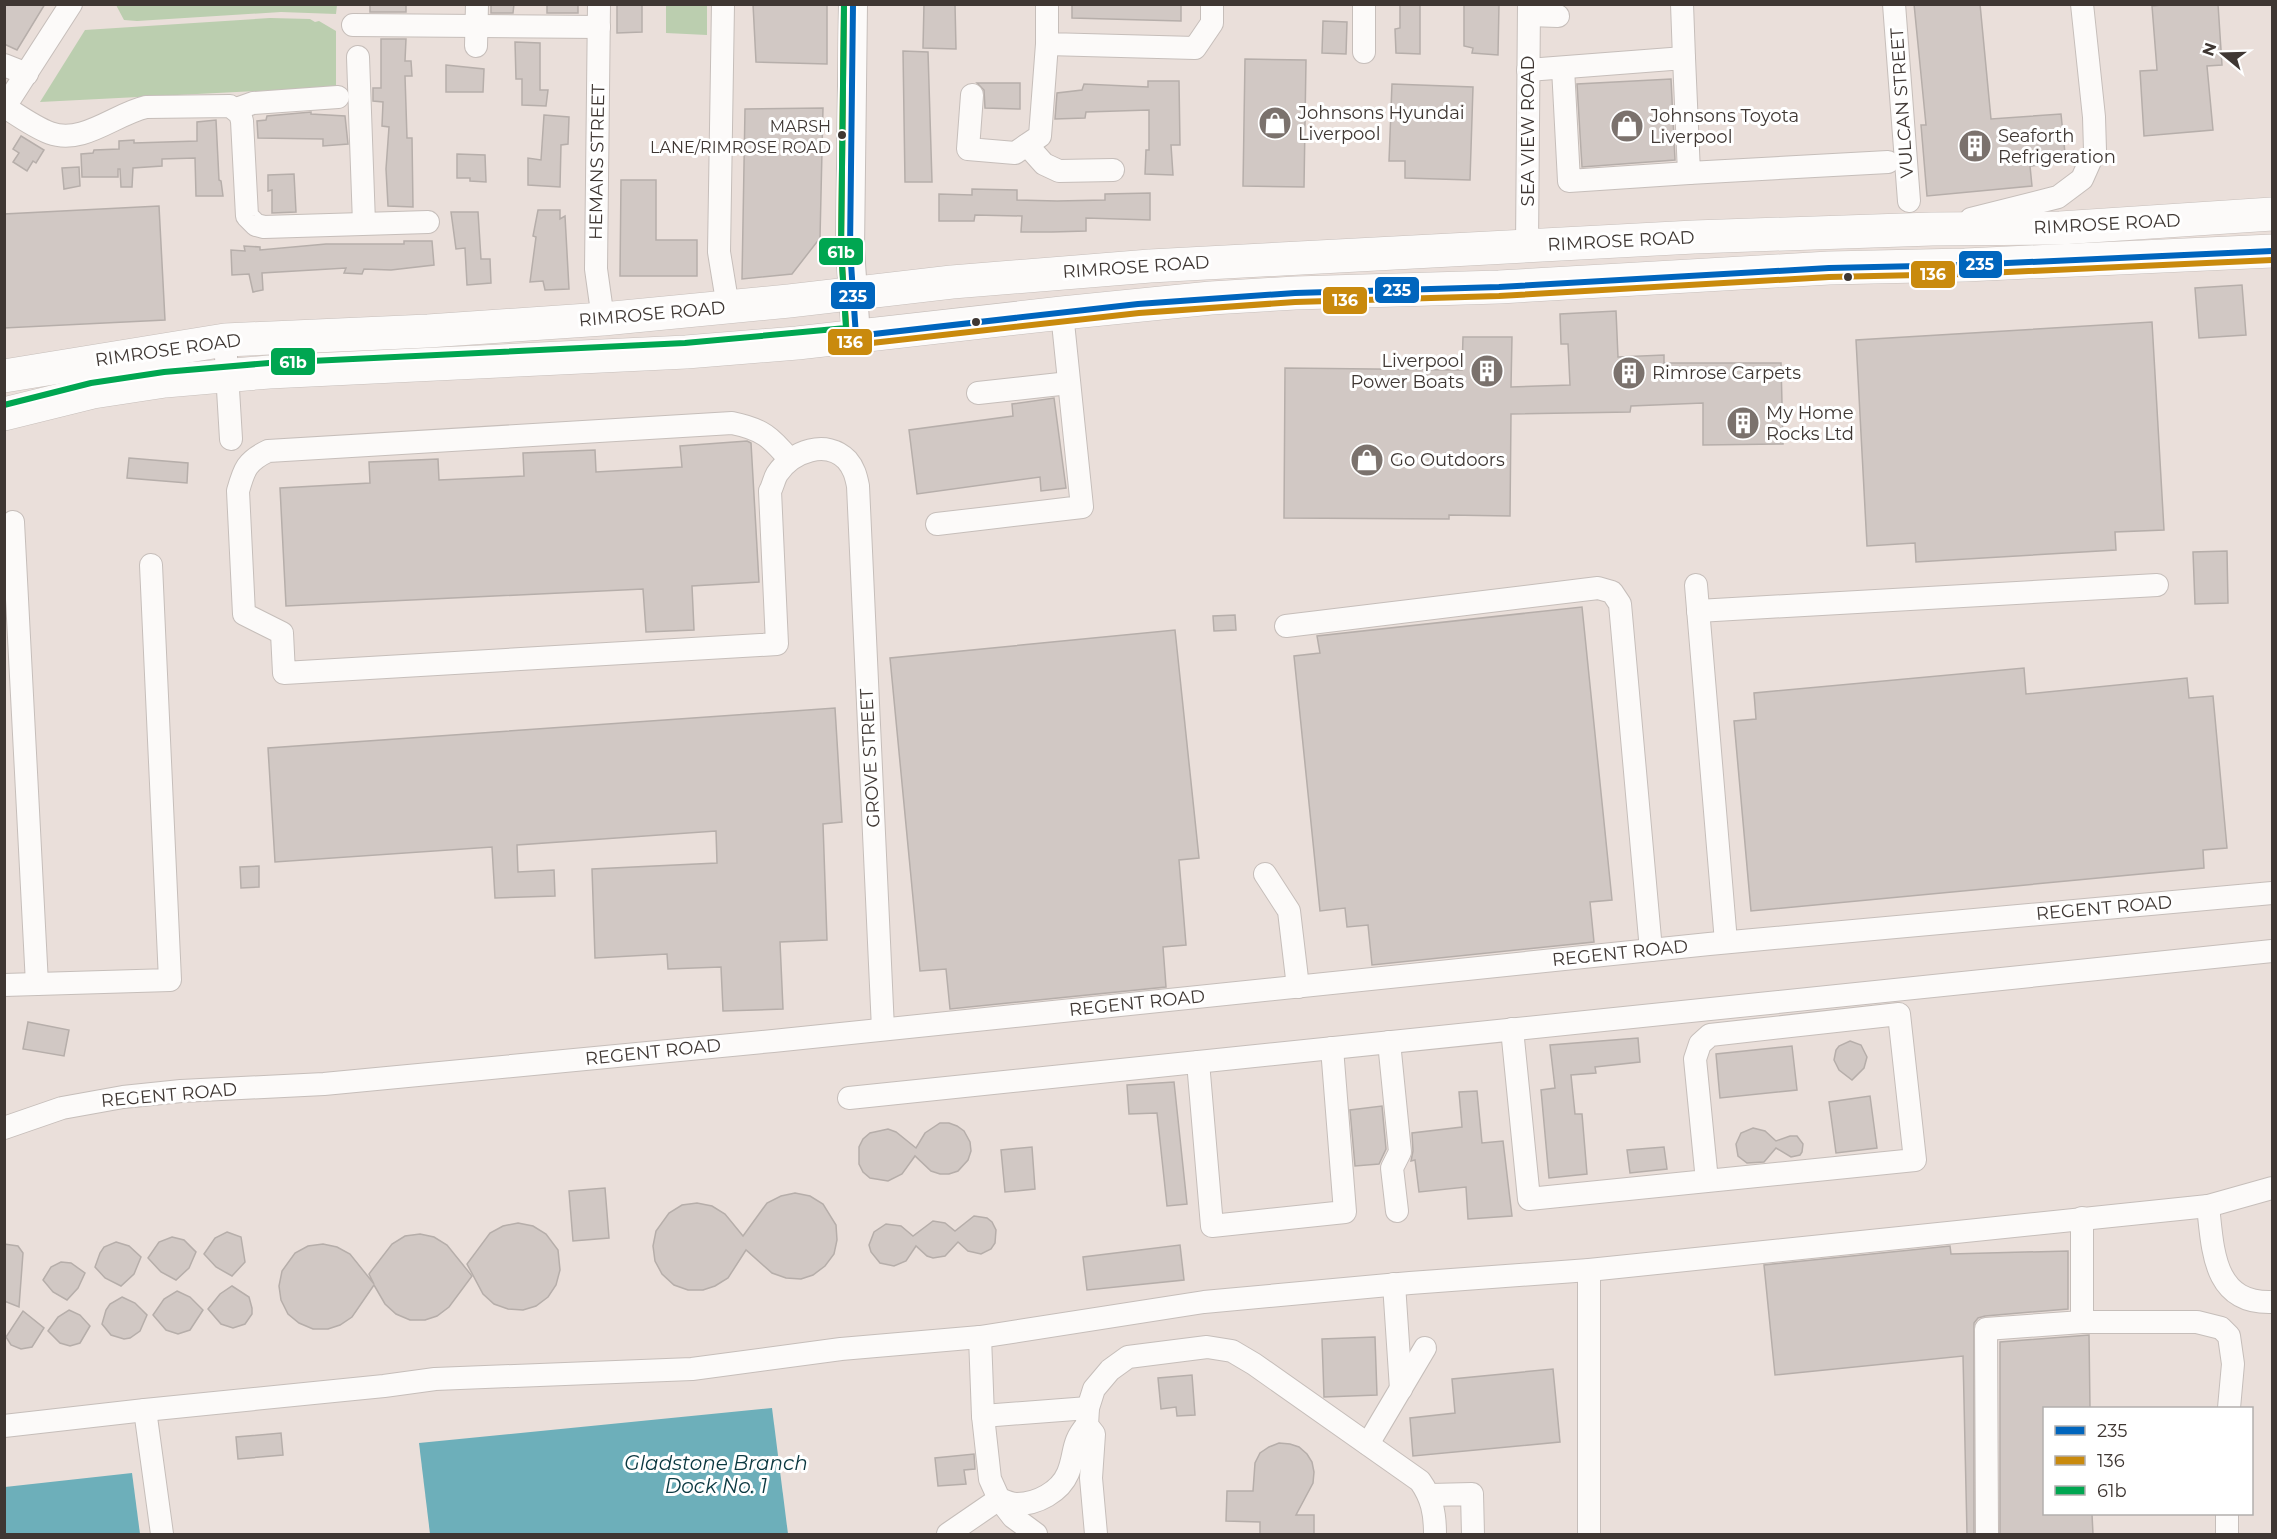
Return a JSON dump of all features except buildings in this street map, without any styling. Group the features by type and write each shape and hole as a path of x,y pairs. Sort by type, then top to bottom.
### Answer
{"highway":[{"name":"RIMROSE ROAD","path":"4,376 23,371 225,340 428,331 603,319 952,282 1139,266 1527,246 1932,229 2060,228 2272,214"},
{"name":"RIMROSE ROAD","path":"4,414 93,392 165,381 228,375 686,352 1211,298 1499,287 1828,268 1965,265 2272,251"}],"main road":[{"path":"853,4 850,193 852,294 856,336"}],"street":[{"path":"71,4 5,108 42,130 62,136 91,130 146,107 222,104 236,109 253,103 338,97"},
{"path":"476,37 477,4"},
{"name":"HEMANS STREET","path":"599,4 596,269 603,319"},
{"path":"723,4 719,252 728,307"},
{"path":"972,95 968,149 1015,153 1040,136 1047,44 1047,4"},
{"path":"1364,4 1364,52"},
{"path":"1682,4 1689,173"},
{"name":"VULCAN STREET","path":"1894,4 1909,201"},
{"path":"1932,229 2058,197 2082,179 2095,150 2094,117 2082,4"},
{"name":"SEA VIEW ROAD","path":"1527,246 1529,10 1558,16"},
{"path":"1047,44 1195,48 1212,14"},
{"path":"349,18 476,37 598,27"},
{"path":"358,57 364,223"},
{"path":"1528,63 1563,68 1684,58"},
{"path":"4,64 27,74"},
{"path":"1563,68 1569,181 1888,162"},
{"path":"236,109 242,121 247,216 256,225 264,227 428,222"},
{"path":"1027,145 1044,164 1059,171 1113,170"},
{"path":"937,524 1082,507 1062,313"},
{"path":"225,340 231,439"},
{"path":"978,393 1069,383"},
{"path":"732,423 753,428 771,438 790,460 777,474 770,491 777,645 284,674 282,633 243,614 238,491 243,472 253,458 268,451 732,423"},
{"name":"GROVE STREET","path":"790,460 809,450 829,450 846,459 854,471 858,486 883,1029"},
{"path":"13,522 37,984"},
{"path":"4,985 170,980 152,565"},
{"path":"1696,585 1726,942"},
{"path":"1698,611 2157,585"},
{"path":"1286,626 1598,588 1612,592 1620,604 1651,950"},
{"path":"1265,874 1289,911 1298,987"},
{"name":"REGENT ROAD","path":"4,1128 62,1108 123,1097 181,1091 324,1084 1726,942 2272,893"},
{"path":"849,1098 2272,951"},
{"path":"1512,1029 1529,1199 1915,1160 1899,1014 1710,1035 1700,1044 1695,1059 1707,1181"},
{"path":"1389,1042 1400,1152 1392,1168 1397,1211"},
{"path":"1198,1062 1212,1226 1345,1212 1332,1048"},
{"path":"4,1426 435,1379 692,1369 841,1349 980,1337 1204,1302 1394,1284 1589,1270 2208,1206 2272,1188"},
{"path":"2208,1206 2215,1262 2223,1281 2241,1297 2264,1303 2272,1302"},
{"path":"2082,1218 2082,1322"},
{"path":"1589,1270 1589,1534"},
{"path":"1394,1284 1401,1389"},
{"path":"1987,1534 1986,1329 2082,1322 2197,1322 2221,1328 2229,1336 2233,1364 2229,1407"},
{"path":"980,1337 983,1416 990,1479 999,1499 1013,1517 1036,1534"},
{"path":"999,1499 1016,1504 1040,1500 1055,1491 1067,1474 1078,1435 1088,1417 1094,1389 1110,1370 1128,1357 1207,1347 1232,1351 1254,1364 1420,1481 1430,1495 1435,1519 1435,1534"},
{"path":"1368,1444 1425,1348"},
{"path":"145,1410 162,1534"},
{"path":"983,1416 1088,1417"},
{"path":"1088,1417 1094,1434 1090,1478 1096,1534"},
{"path":"1430,1495 1472,1494 1473,1534"},
{"path":"948,1534 999,1499"},
{"path":"2227,1515 2228,1534"}],"green space":[{"path":"337,4 336,14 281,12 137,21 124,20 116,5"},
{"path":"666,5 707,5 707,35 666,33"},
{"path":"270,18 310,19 315,22 319,21 336,31 336,87 40,102 85,30"}],"water":[{"name":"Gladstone Branch Dock No. 1","path":"772,1408 788,1534 430,1534 419,1443"},
{"path":"132,1473 140,1534 5,1534 5,1487"}],"transit line":[{"name":"136","path":"844,4 841,249 847,338 854,345 1139,313 1295,302 1499,296 1829,277 1965,274 2272,260"},
{"name":"61b","path":"4,405 91,383 164,372 269,363 685,343 846,328 841,249 844,4"},
{"name":"235","path":"853,4 850,249 856,336 1138,304 1295,293 1499,287 1829,268 1965,265 2272,251"}],"place":[{"name":"Johnsons Hyundai Liverpool","path":"1275,123"},
{"name":"Johnsons Toyota Liverpool","path":"1627,126"},
{"name":"MARSH LANE/RIMROSE ROAD","path":"842,135"},
{"name":"Seaforth Refrigeration","path":"1975,146"},
{"name":"Liverpool Power Boats","path":"1487,371"},
{"name":"Rimrose Carpets","path":"1629,373"},
{"name":"My Home Rocks Ltd","path":"1743,423"},
{"name":"Go Outdoors","path":"1367,460"}]}
